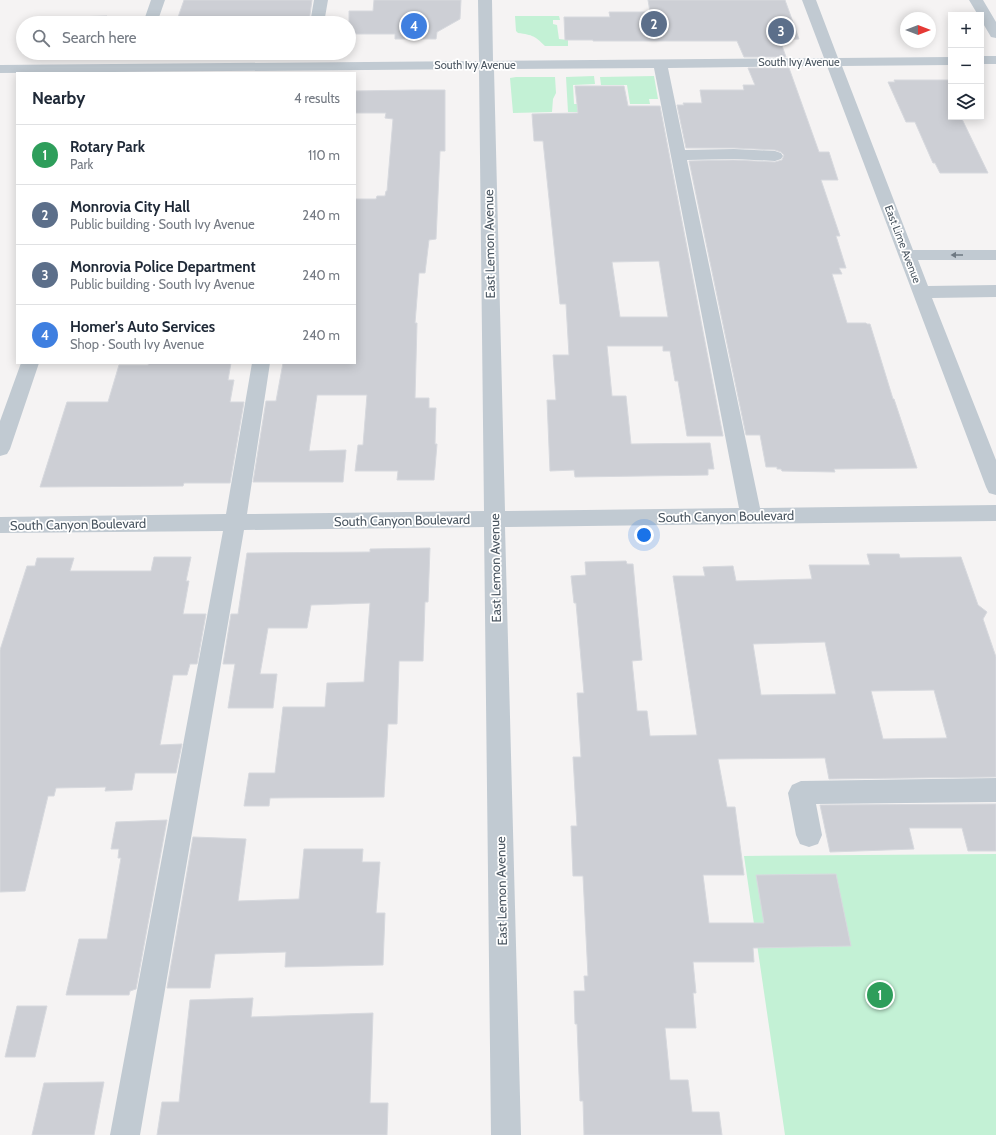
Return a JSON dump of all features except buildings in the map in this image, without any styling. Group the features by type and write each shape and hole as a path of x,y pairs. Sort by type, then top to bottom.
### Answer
{"street":[{"path":"152,16 158,0"},
{"path":"318,16 321,0"},
{"name":"East Lemon Avenue","path":"485,0 506,1135"},
{"name":"East Lime Avenue","path":"809,0 996,487"},
{"path":"976,0 996,34"},
{"path":"133,70 137,60"},
{"path":"984,60 996,60"},
{"name":"South Ivy Avenue","path":"0,68 133,70 310,64 948,61"},
{"path":"660,63 751,516"},
{"path":"679,155 734,154 775,156"},
{"path":"907,255 996,255"},
{"path":"921,292 996,291"},
{"path":"0,449 30,364"},
{"path":"125,1135 235,522 261,364"},
{"name":"South Canyon Boulevard","path":"0,525 996,513"},
{"path":"809,835 801,793 996,790"}],"green space":[{"path":"515,16 559,16 560,20 553,20 553,24 557,25 559,39 568,40 568,46 545,46 533,36 518,33 516,31"},
{"path":"594,76 595,84 573,85 574,104 591,104 592,112 568,112 566,77"},
{"path":"654,76 658,99 649,99 650,104 630,104 627,85 601,85 600,77"},
{"path":"555,77 556,93 553,99 552,112 513,113 510,78"},
{"path":"996,854 996,1135 785,1135 744,856"}],"place":[{"name":"Monrovia City Hall","path":"654,24"},
{"name":"Homer's Auto Services","path":"414,26"},
{"name":"Monrovia Police Department","path":"781,31"},
{"name":"Rotary Park","path":"880,995"}]}
